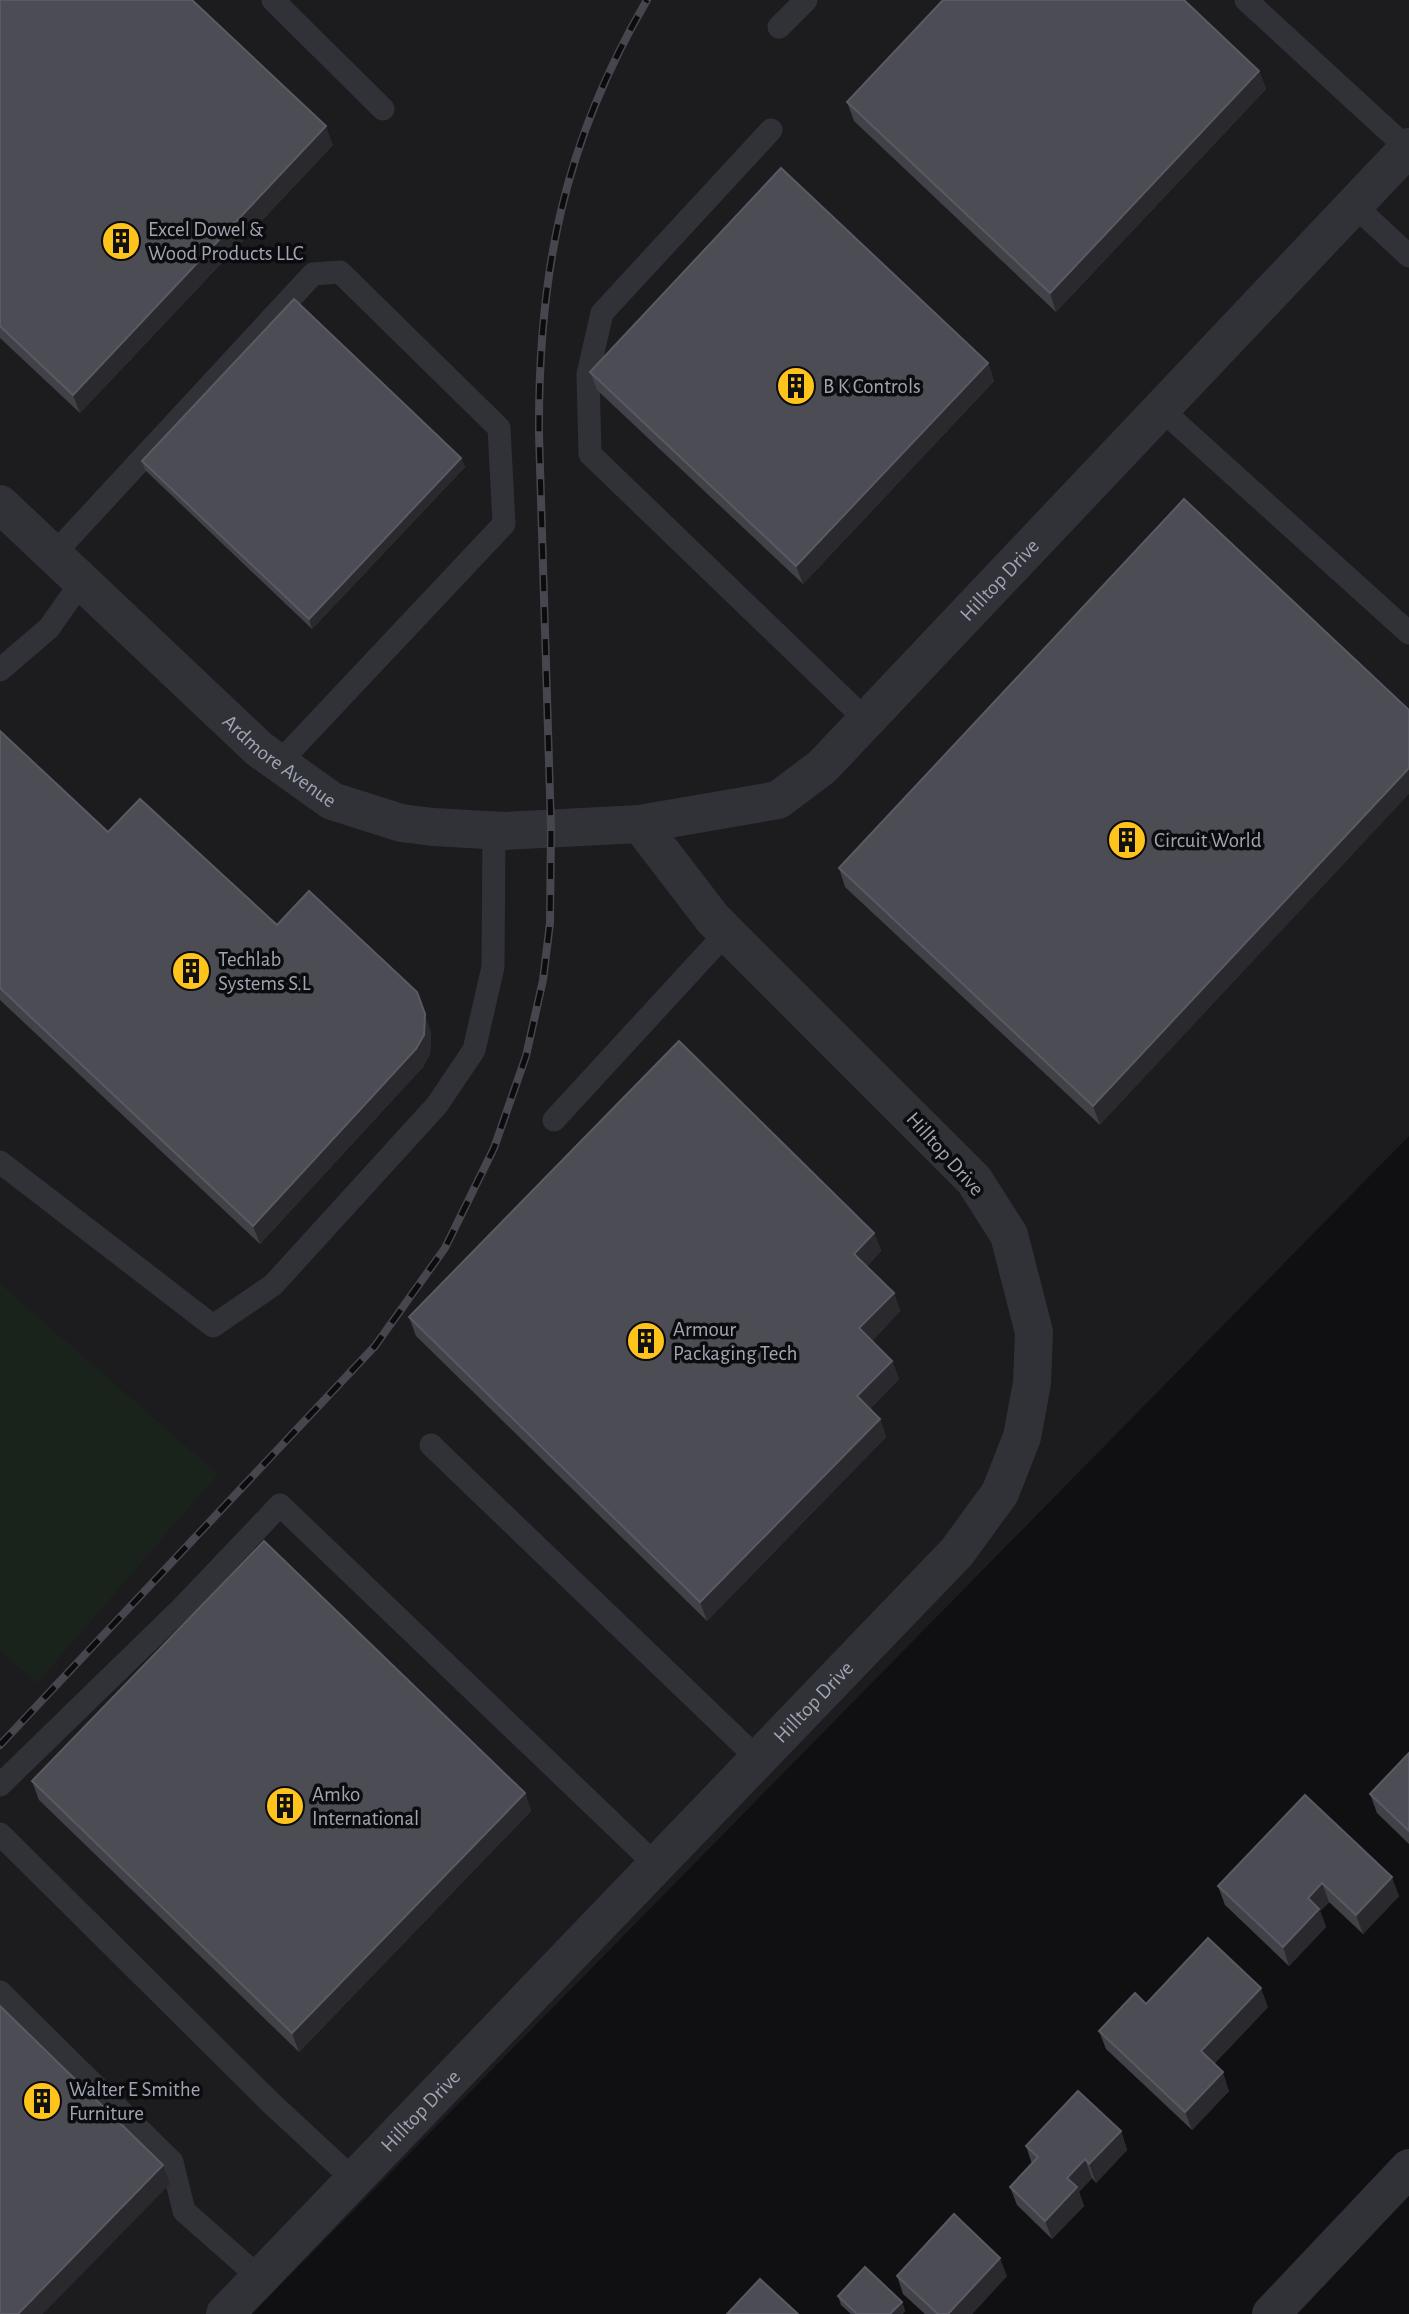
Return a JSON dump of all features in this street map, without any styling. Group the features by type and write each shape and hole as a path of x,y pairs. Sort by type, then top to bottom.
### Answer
{"street":[{"name":"Hilltop Drive","path":"225,2314 957,1552 1000,1493 1022,1437 1032,1382 1034,1332 1009,1235 974,1180 727,932 640,824 778,800 822,766 1408,147"},
{"name":"Ardmore Avenue","path":"0,504 259,749 332,801 389,820 433,827 494,830 640,824"},
{"path":"1270,2314 1409,2168"}],"lane":[{"path":"273,0 383,109"},
{"path":"779,27 806,0"},
{"path":"1246,0 1408,147"},
{"path":"771,130 602,313 588,374 590,454 866,720"},
{"path":"1354,205 1409,256"},
{"path":"53,555 313,274 340,272 499,428 504,524 279,764"},
{"path":"1161,409 1409,633"},
{"path":"0,670 49,628 82,582"},
{"path":"0,1162 213,1326 273,1285 437,1105 474,1050 493,967 494,830"},
{"path":"554,1120 727,932"},
{"path":"431,1445 758,1759"},
{"path":"0,1785 183,1606 280,1505 656,1866"},
{"path":"0,1834 271,2103 354,2179"},
{"path":"0,1992 172,2162 184,2211 260,2278"}],"shaded area":[{"path":"0,0 1409,0 1409,1136 252,2314 0,2314"},
{"path":"0,1284 218,1474 37,1683 0,1651"}],"building":[{"name":"Excel Dowel & Wood Products LLC","path":"0,0 192,0 326,126 73,395 0,326"},
{"path":"943,0 1184,0 1259,71 1050,293 847,102"},
{"name":"B K Controls","path":"781,168 988,363 796,566 590,372"},
{"path":"294,299 461,458 309,619 142,461"},
{"name":"Circuit World","path":"1184,499 1409,710 1409,768 1093,1106 839,868"},
{"name":"Techlab Systems S.L","path":"0,731 108,832 140,799 277,925 309,891 417,992 425,1014 424,1035 416,1049 253,1226 0,988"},
{"name":"Armour Packaging Tech","path":"679,1041 874,1233 854,1254 894,1293 859,1328 892,1361 857,1396 880,1419 700,1602 409,1317"},
{"name":"Amko International","path":"264,1541 525,1793 292,2033 32,1781"},
{"path":"1409,1753 1409,1831 1370,1794"},
{"path":"1305,1795 1392,1877 1356,1915 1322,1883 1308,1898 1319,1909 1283,1947 1218,1886"},
{"path":"1208,1938 1261,1988 1201,2051 1223,2072 1185,2112 1099,2031 1135,1993 1146,2004"},
{"name":"Walter E Smithe Furniture","path":"0,2006 163,2165 18,2314 0,2314"},
{"path":"1078,2091 1121,2131 1089,2164 1085,2159 1067,2178 1077,2187 1045,2221 1010,2187 1038,2157 1026,2146"},
{"path":"954,2214 1000,2258 948,2314 938,2314 897,2276"},
{"path":"865,2267 902,2302 890,2314 857,2314 838,2296"},
{"path":"760,2279 798,2314 727,2314"}],"railway":[{"path":"0,1745 375,1346 445,1248 494,1148 526,1056 543,980 550,923 551,828 539,434 540,374 551,262 576,157 595,105 618,53 647,0"}],"place":[{"name":"Excel Dowel & Wood Products LLC","path":"121,241"},
{"name":"B K Controls","path":"796,386"},
{"name":"Circuit World","path":"1127,840"},
{"name":"Techlab Systems S.L","path":"191,971"},
{"name":"Armour Packaging Tech","path":"646,1341"},
{"name":"Amko International","path":"285,1806"},
{"name":"Walter E Smithe Furniture","path":"42,2101"}]}
